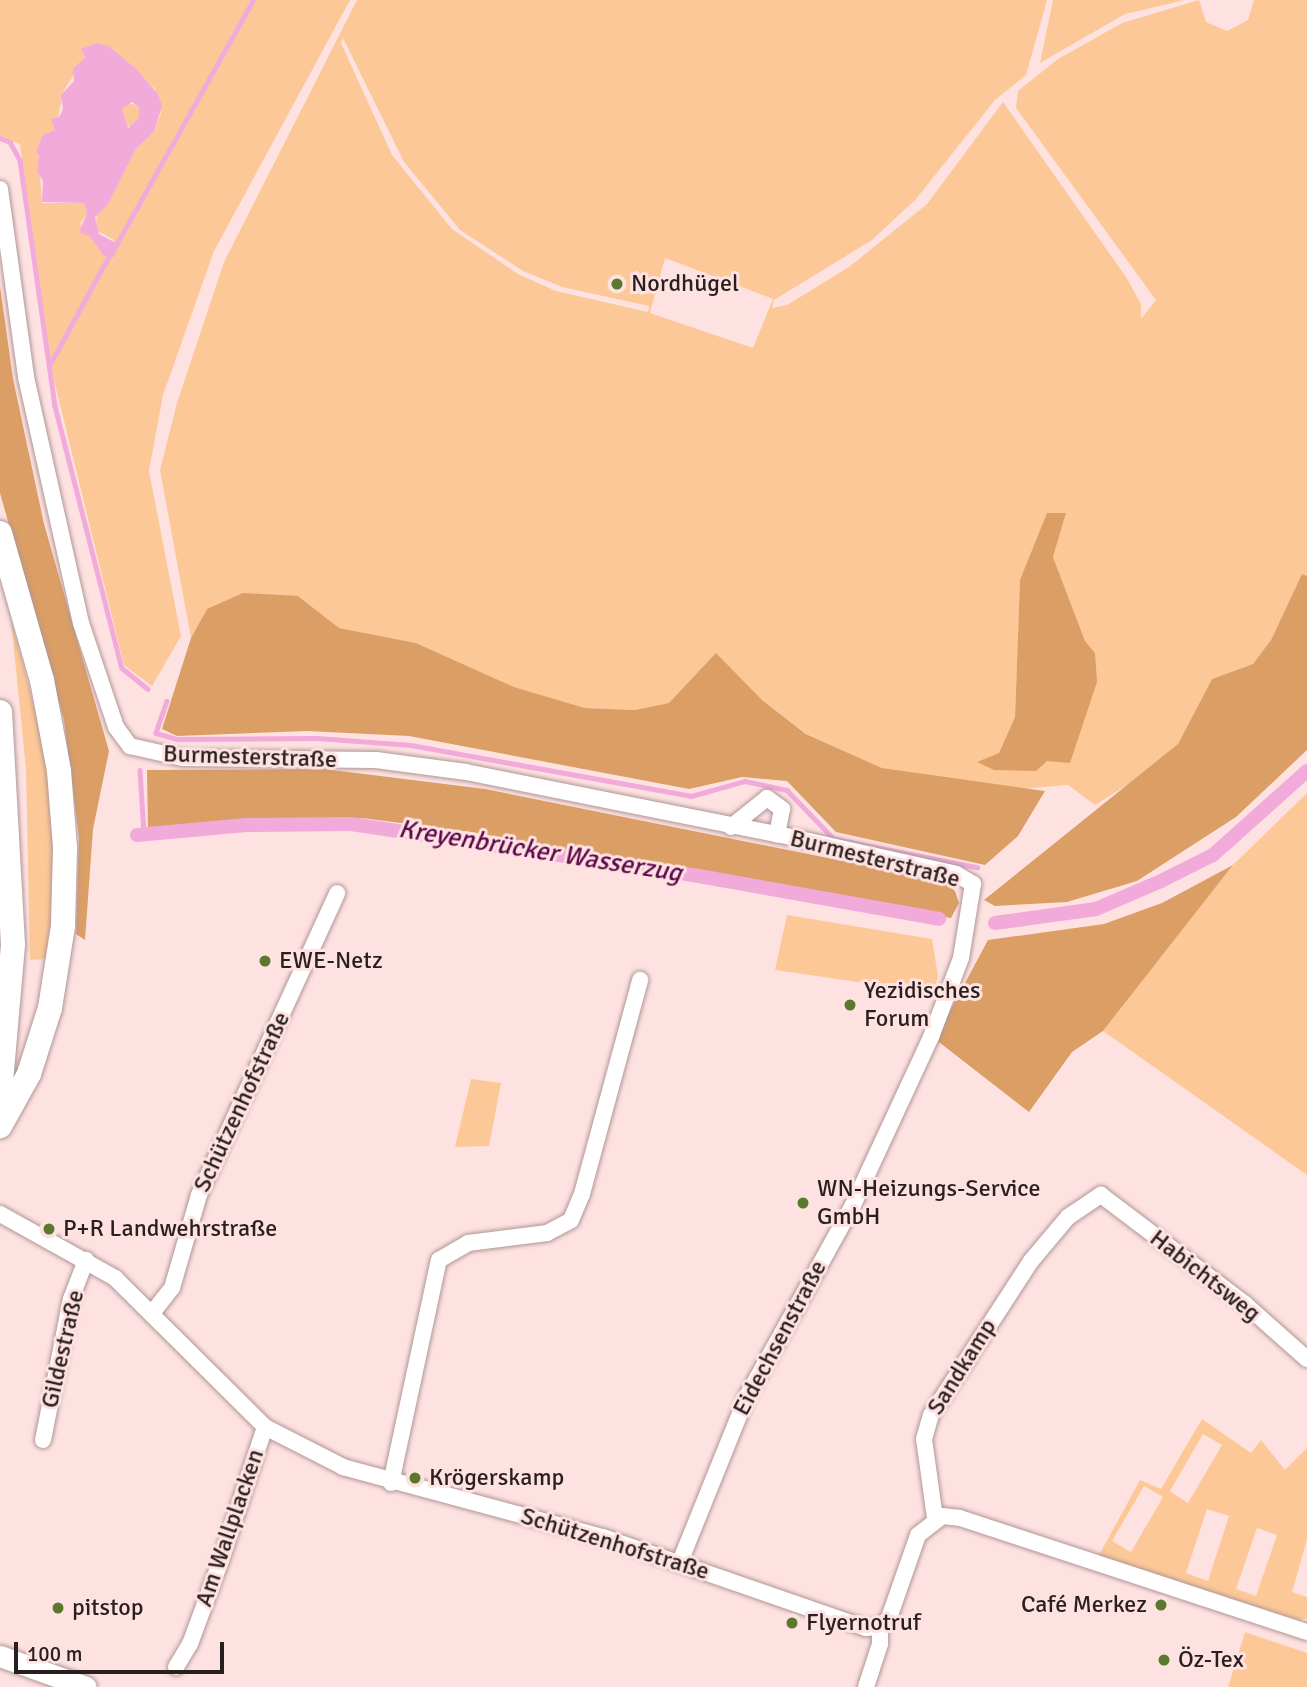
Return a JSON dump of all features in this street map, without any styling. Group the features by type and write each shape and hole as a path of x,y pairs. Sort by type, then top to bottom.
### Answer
{"highway":[{"path":"0,533 42,680 59,771 65,848 64,926 50,1008 29,1074 0,1126"},
{"path":"0,712 13,944 0,1095"}],"main road":[{"path":"0,1656 86,1687"}],"street":[{"name":"Burmesterstraße","path":"0,189 26,377 80,623 116,727 130,746 183,758 401,764 466,772 956,874 974,884"},
{"name":"Burmesterstraße","path":"732,827 767,798 782,809 777,835"},
{"name":"Eidechsenstraße","path":"680,1562 747,1396 853,1205 931,1037 961,958 974,884"},
{"name":"Schützenhofstraße","path":"153,1312 172,1287 199,1195 337,893"},
{"path":"391,1483 439,1259 468,1242 547,1233 571,1220 582,1194 640,980"},
{"name":"Habichtsweg","path":"1101,1195 1245,1304 1307,1359"},
{"name":"Sandkamp","path":"935,1518 924,1439 931,1415 1031,1261 1068,1217 1101,1195"},
{"name":"Schützenhofstraße","path":"0,1213 115,1278 153,1312 225,1390 265,1427 343,1467 391,1483 563,1525 680,1562 866,1628 880,1627"},
{"name":"Gildestraße","path":"44,1440 71,1299 86,1260"},
{"name":"Am Wallplacken","path":"176,1667 190,1644 217,1572 265,1427"},
{"path":"866,1687 880,1644 880,1627 889,1618 918,1535 935,1518 960,1518 1307,1632"}],"shaded area":[{"path":"0,0 350,0 214,251 163,395 149,471 181,636 152,686 124,665 53,376 20,144 0,136","holes":["113,49 155,89 161,113 154,132 136,149 107,206 97,211 96,230 114,240 104,256 80,224 87,213 84,203 42,203 38,147 55,130 64,90 85,58 82,52"]},
{"path":"357,0 1047,0 1026,75 995,100 916,199 872,240 774,300 772,308 787,305 849,267 927,204 1003,102 1126,277 1141,304 1141,319 1156,300 1016,108 1018,91 1058,59 1122,23 1199,0 1206,22 1227,31 1248,20 1254,0 1307,0 1307,576 1302,574 1271,640 1253,664 1212,679 1178,744 1137,779 1095,805 1068,785 1010,790 882,768 807,734 762,700 716,654 670,703 635,710 585,708 514,687 416,643 339,628 298,596 207,609 191,638 160,470 177,403 224,262","holes":["343,38 404,162 460,230 523,271 562,287 649,306 648,312 556,291 518,274 452,229 392,155 341,43","665,258 773,299 753,348 650,313","1066,513 1053,557 1085,641 1095,653 1036,770 994,770 978,762 999,753 1015,717 1020,580"]},
{"path":"1053,0 1185,0 1125,14 1040,63"},
{"path":"97,43 109,46 136,69 158,94 162,106 154,132 136,149 107,206 95,217 99,234 118,244 114,257 104,256 89,236 79,232 87,213 84,203 42,202 43,181 37,171 39,155 36,152 43,135 55,130 51,119 59,117 63,109 61,95 74,81 73,68 85,58 81,49","holes":["132,102 139,108 139,118 128,128 122,109"]},
{"path":"130,104 138,107 141,115 138,123 130,126 122,123 119,115 122,107"},
{"path":"0,286 13,379 44,524 109,751 93,829 85,940 76,934 79,837 64,720 0,493"},
{"path":"1047,513 1066,513 1053,557 1085,641 1095,653 1097,682 1070,763 1047,761 1036,771 994,770 977,762 999,753 1015,717 1020,580"},
{"path":"1302,574 1307,576 1307,750 1236,817 1137,881 1067,902 995,906 984,900 1178,744 1212,679 1253,664 1271,640"},
{"path":"243,593 298,596 339,628 416,643 514,687 585,708 635,710 669,703 716,653 762,700 806,734 882,768 1045,791 1018,836 985,865 836,832 787,781 742,777 689,789 409,736 307,731 177,736 162,729 191,638 207,609"},
{"path":"11,620 45,747 55,836 50,959 30,960 26,769"},
{"path":"324,769 485,789 942,881 955,891 959,903 951,918 471,832 362,818 259,819 148,829 147,770"},
{"path":"1307,793 1307,1175 1103,1031 1233,865"},
{"path":"1233,865 1103,1031 1072,1052 1029,1112 935,1039 988,940 1104,924 1162,903"},
{"path":"787,915 932,939 938,976 933,993 775,970"},
{"path":"471,1079 501,1083 489,1146 455,1147"},
{"path":"1202,1419 1251,1453 1261,1440 1285,1470 1307,1448 1307,1540 1292,1592 1307,1597 1307,1618 1298,1620 1098,1557 1140,1480 1161,1489","holes":["1203,1434 1222,1445 1188,1503 1170,1491","1144,1486 1163,1497 1131,1552 1112,1541","1207,1509 1229,1516 1208,1581 1186,1573","1257,1528 1277,1535 1256,1596 1236,1589"]},
{"path":"1245,1632 1307,1653 1307,1687 1228,1687"}],"waterway":[{"path":"115,247 253,0"},
{"path":"0,138 10,142 20,160 55,406 122,668 148,689"},
{"path":"49,366 110,254"},
{"path":"167,701 156,733 177,739 317,738 411,745 691,796 745,781 787,790 834,839 977,867"},
{"path":"140,770 144,834"},
{"name":"Kreyenbrücker Wasserzug","path":"995,923 1096,909 1161,881 1213,855 1307,771"},
{"name":"Kreyenbrücker Wasserzug","path":"137,835 247,825 351,824 693,875 939,919"}],"place":[{"name":"Nordhügel","path":"617,284"},
{"name":"EWE-Netz","path":"265,961"},
{"name":"Yezidisches Forum","path":"850,1005"},
{"name":"WN-Heizungs-Service GmbH","path":"803,1203"},
{"name":"P+R Landwehrstraße","path":"49,1229"},
{"name":"Krögerskamp","path":"415,1478"},
{"name":"Café Merkez","path":"1161,1605"},
{"name":"pitstop","path":"58,1608"},
{"name":"Flyernotruf","path":"792,1623"},
{"name":"Öz-Tex","path":"1164,1660"}]}
